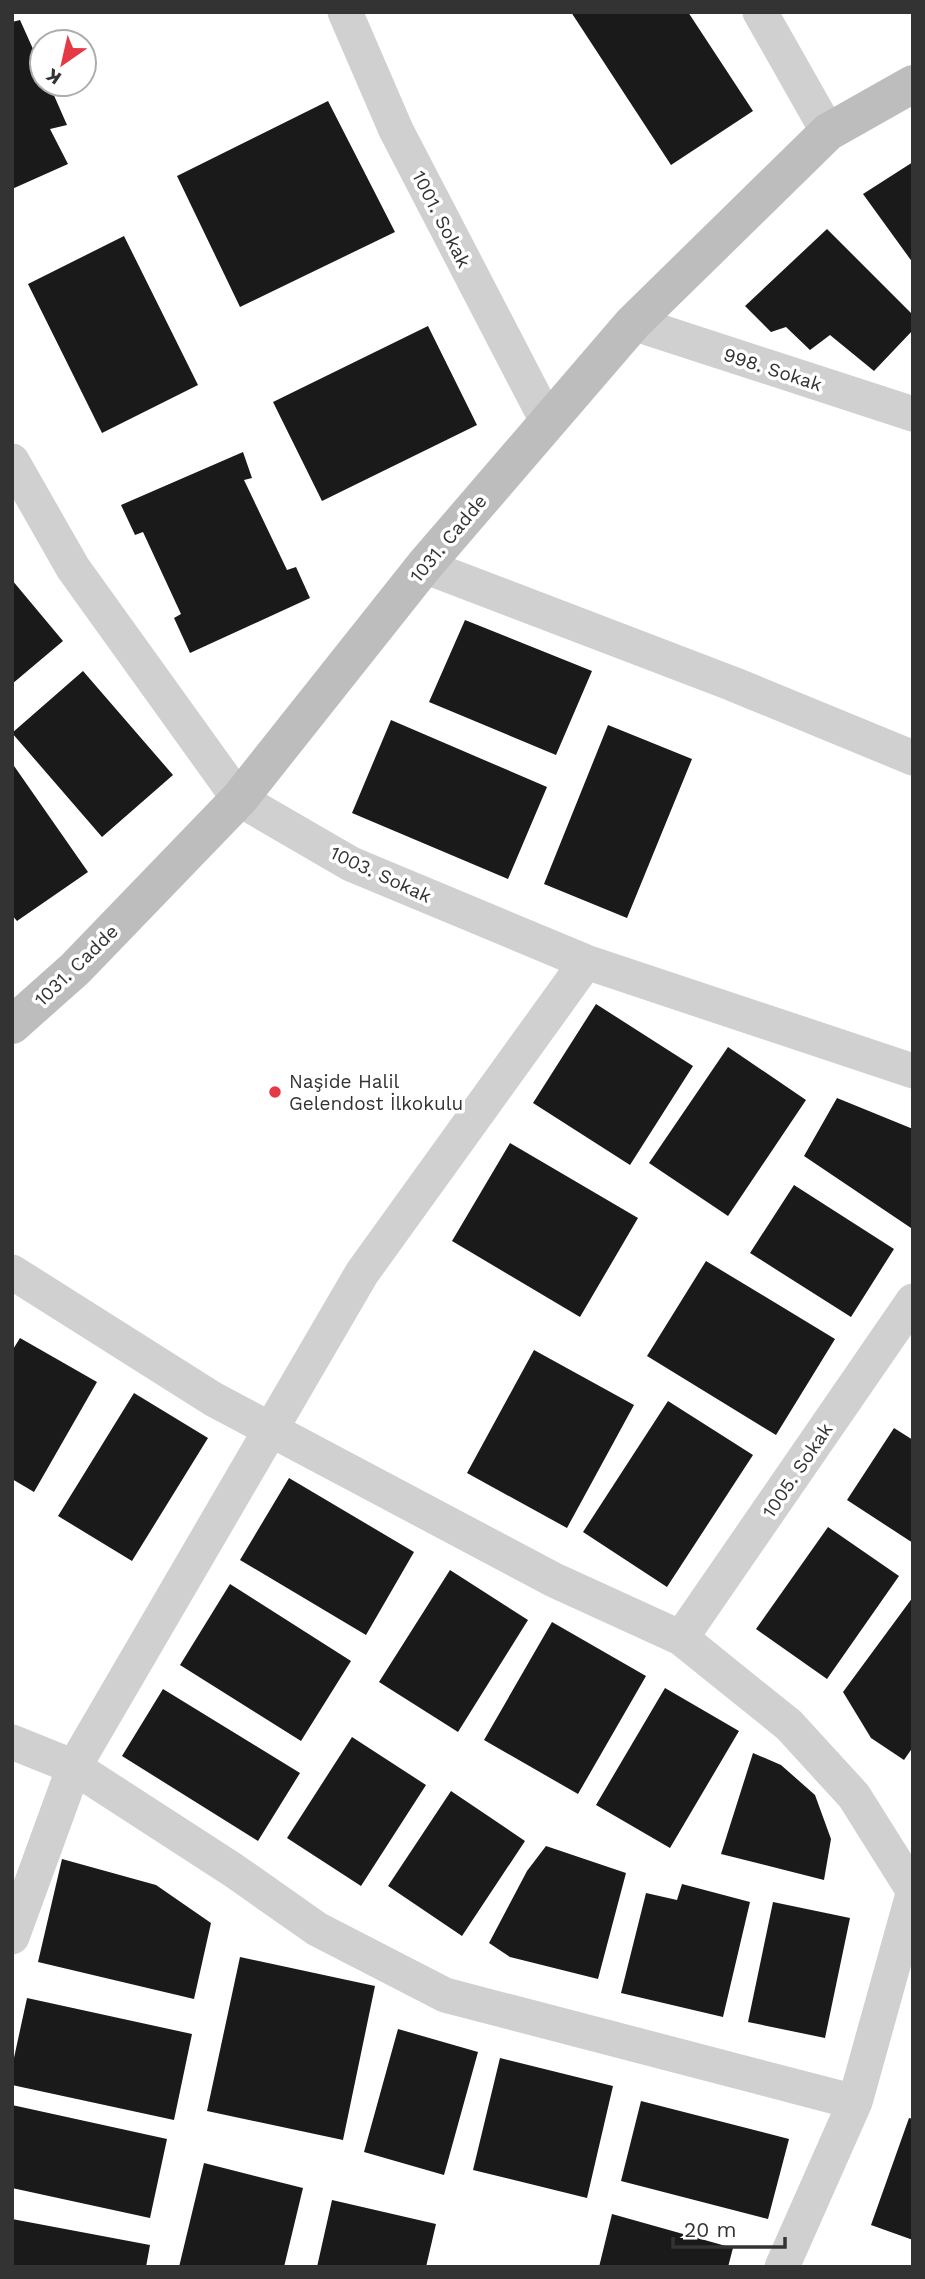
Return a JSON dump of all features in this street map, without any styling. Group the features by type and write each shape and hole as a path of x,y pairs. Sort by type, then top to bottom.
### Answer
{"street":[{"name":"1001. Sokak","path":"345,12 396,130 547,421"},
{"path":"760,12 828,132"},
{"name":"1031. Cadde","path":"12,1025 75,970 239,799 424,566 633,323 828,132 913,84"},
{"name":"998. Sokak","path":"633,323 913,414"},
{"name":"1003. Sokak","path":"12,461 73,568 239,799 351,864 586,962 913,1071"},
{"path":"424,566 733,684 913,758"},
{"path":"12,1937 74,1767 362,1273 586,962"},
{"path":"12,1272 213,1399 554,1580 681,1638 789,1725 854,1796 913,1892 855,2102 782,2267"},
{"name":"1005. Sokak","path":"681,1638 913,1301"},
{"path":"12,1742 74,1767 233,1870 317,1929 445,1995 855,2102"}],"building":[{"path":"571,12 688,12 753,111 671,165"},
{"path":"20,20 28,38 28,98 55,98 67,125 50,129 68,164 12,189 12,22"},
{"path":"328,101 395,232 240,307 177,176"},
{"path":"913,162 913,263 863,194"},
{"path":"827,229 913,315 913,330 874,371 830,335 810,350 786,327 771,332 745,306"},
{"path":"124,236 198,385 102,433 28,284"},
{"path":"428,326 477,425 322,501 273,402"},
{"path":"243,452 252,478 244,480 287,570 296,567 310,598 190,653 174,618 181,614 143,532 135,535 121,505"},
{"path":"12,580 63,641 12,684"},
{"path":"465,620 592,671 556,755 429,702"},
{"path":"83,671 173,775 102,837 12,733"},
{"path":"391,720 547,787 508,879 352,813"},
{"path":"608,725 692,759 627,918 544,884"},
{"path":"12,763 88,872 17,921 12,915"},
{"path":"596,1004 693,1066 630,1165 533,1103"},
{"path":"728,1047 806,1100 728,1216 649,1163"},
{"path":"837,1098 913,1129 911,1228 804,1156"},
{"path":"510,1143 638,1218 580,1317 452,1241"},
{"path":"794,1185 894,1249 851,1317 750,1253"},
{"path":"706,1261 835,1339 776,1435 647,1356"},
{"path":"20,1338 97,1382 34,1492 12,1479 12,1351"},
{"path":"534,1350 634,1405 567,1528 467,1473"},
{"path":"134,1393 208,1438 132,1561 58,1516"},
{"path":"668,1401 753,1455 667,1587 583,1532"},
{"path":"894,1428 913,1440 913,1543 847,1500"},
{"path":"289,1478 414,1552 366,1635 240,1560"},
{"path":"828,1527 899,1576 827,1679 756,1629"},
{"path":"450,1570 528,1620 458,1732 379,1682"},
{"path":"230,1584 351,1661 301,1741 180,1665"},
{"path":"913,1597 913,1747 904,1760 871,1738 843,1692"},
{"path":"552,1622 646,1676 578,1794 484,1740"},
{"path":"665,1688 739,1731 670,1848 596,1805"},
{"path":"163,1689 300,1773 258,1841 122,1756"},
{"path":"352,1737 426,1785 361,1886 287,1838"},
{"path":"753,1753 781,1765 815,1795 831,1839 824,1880 721,1854"},
{"path":"451,1791 525,1841 462,1936 388,1886"},
{"path":"546,1846 626,1873 598,1979 510,1957 489,1943 527,1871"},
{"path":"62,1859 156,1885 211,1923 194,1999 38,1962"},
{"path":"682,1884 750,1902 723,2017 621,1993 646,1893 677,1900"},
{"path":"773,1902 850,1918 825,2038 748,2022"},
{"path":"240,1957 375,1986 343,2140 207,2111"},
{"path":"27,1998 192,2034 174,2120 12,2085 12,2067"},
{"path":"398,2029 478,2052 444,2175 364,2152"},
{"path":"500,2058 613,2086 587,2198 473,2170"},
{"path":"641,2101 789,2139 768,2219 621,2181"},
{"path":"12,2105 167,2139 150,2218 12,2188"},
{"path":"909,2118 913,2119 913,2240 871,2225"},
{"path":"204,2163 303,2188 284,2267 179,2267"},
{"path":"332,2200 436,2224 426,2267 317,2267"},
{"path":"612,2214 733,2248 728,2267 599,2267"},
{"path":"12,2219 150,2245 146,2267 12,2267"}],"place":[{"name":"Naşide Halil Gelendost İlkokulu","path":"275,1092"}]}
